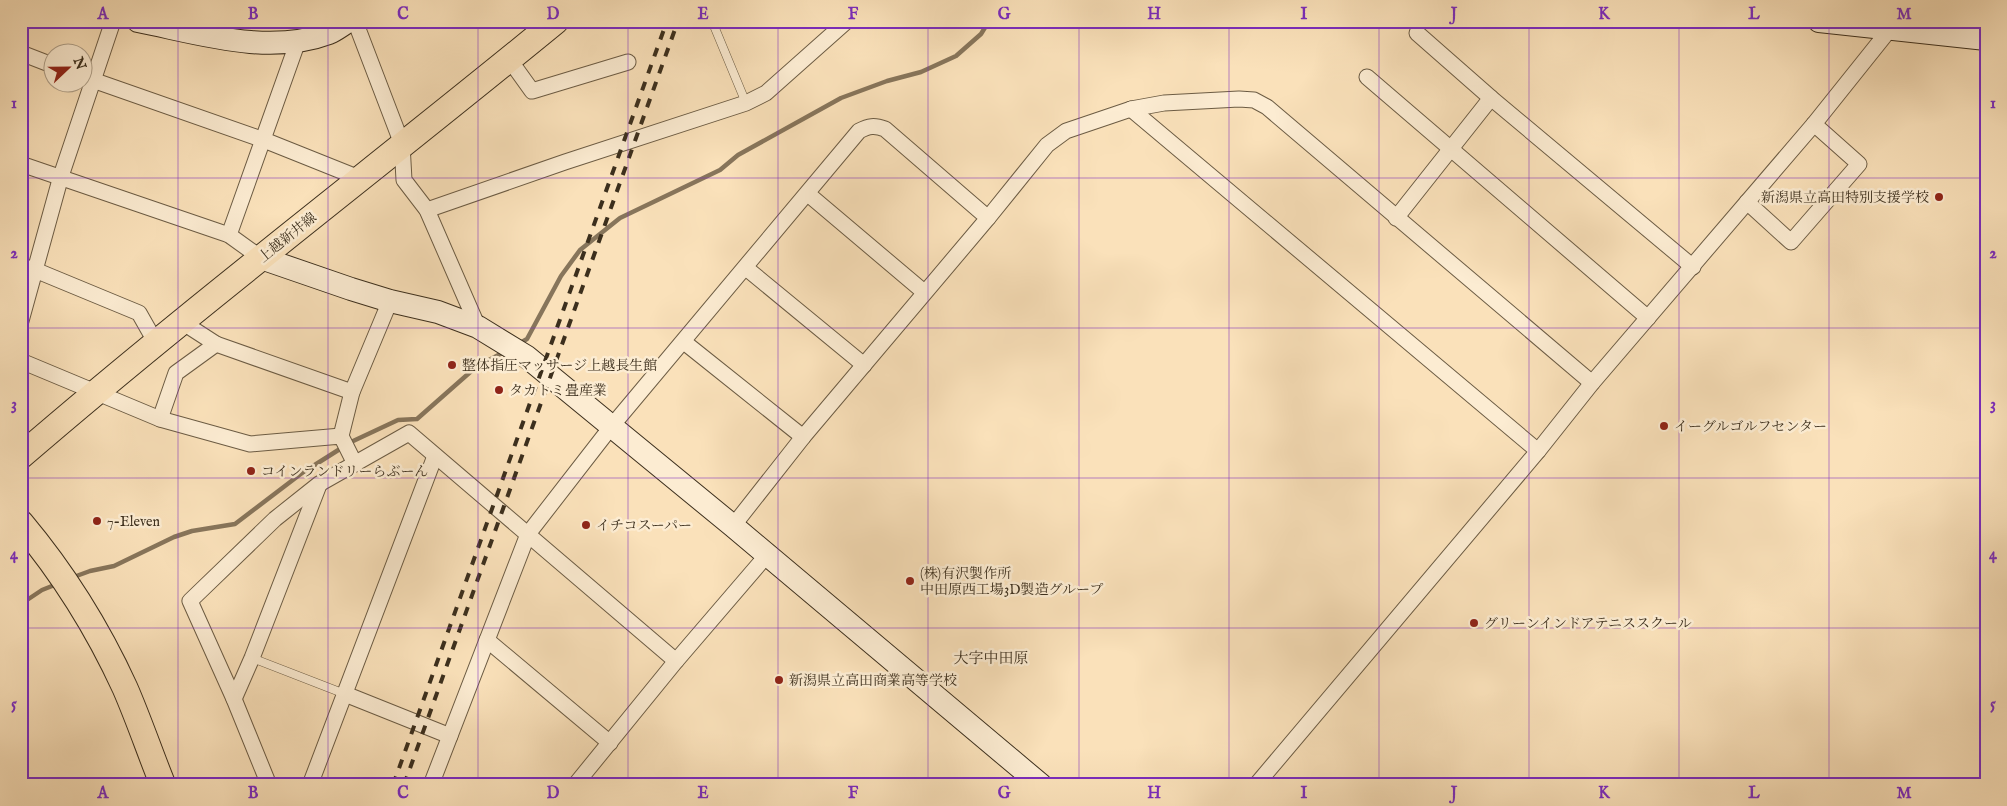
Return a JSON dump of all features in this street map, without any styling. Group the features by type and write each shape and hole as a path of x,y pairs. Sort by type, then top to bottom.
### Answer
{"main road":[{"name":"上越新井線","path":"21,456 95,392 556,21"},
{"path":"21,523 48,554 89,618 125,688 160,784"}],"street":[{"path":"92,67 113,21"},
{"path":"138,21 230,39 262,42 298,41 331,32 349,21"},
{"path":"355,21 402,144 404,180 427,210 478,327"},
{"path":"427,210 565,162 746,103 766,92 847,21"},
{"path":"1819,21 1986,39"},
{"path":"1256,785 1538,450 1592,383 1814,124 1890,29"},
{"path":"1416,33 1693,267"},
{"path":"229,235 298,41"},
{"path":"21,53 42,61"},
{"path":"509,59 532,91 628,62"},
{"path":"1367,78 1648,318"},
{"path":"92,80 264,140 359,178"},
{"path":"21,321 28,268 61,176 83,92"},
{"path":"1396,218 1491,98"},
{"path":"733,526 802,437 988,218 1046,146 1066,131 1131,109 1164,103 1239,99 1254,100 1267,107 1592,383"},
{"path":"1131,109 1538,450"},
{"path":"1747,202 1791,242 1859,164 1814,124"},
{"path":"431,785 528,534 611,427 859,131 868,126 877,126 884,129 988,218"},
{"path":"21,164 61,176 229,235 261,258 390,301 438,312 478,327 527,357 733,526 1041,785"},
{"path":"808,194 924,292"},
{"path":"28,268 139,313 156,343"},
{"path":"746,268 864,365"},
{"path":"352,459 342,436 352,392 390,301"},
{"path":"182,322 216,344 352,392"},
{"path":"684,342 802,437"},
{"path":"160,419 176,372 216,344"},
{"path":"21,361 160,419 250,444 342,436"},
{"path":"269,785 234,699 190,601 275,519 319,484 352,459 409,433 676,660"},
{"path":"310,785 435,456"},
{"path":"234,699 252,658 319,484"},
{"path":"575,785 676,660 767,555"},
{"path":"487,640 610,743"},
{"path":"344,694 450,736"}],"lane":[{"path":"712,21 746,103"},
{"path":"252,658 344,694"}],"waterway":[{"path":"520,343 527,339 561,276 580,250 620,218 720,170 738,155 841,98 887,81 921,72 956,56 981,34 989,21"},
{"path":"71,578 90,571 114,566 174,537 192,531 235,524 302,473 351,442 398,420 417,419 476,367 504,352"},
{"path":"21,604 42,590 57,584"}],"railway":[{"path":"393,785 667,21"},
{"path":"404,785 678,21"}],"place":[{"name":"新潟県立高田特別支援学校","path":"1939,197"},
{"name":"整体指圧マッサージ上越長生館","path":"452,365"},
{"name":"タカトミ畳産業","path":"499,390"},
{"name":"イーグルゴルフセンター","path":"1664,426"},
{"name":"コインランドリーらぶーん","path":"251,471"},
{"name":"7-Eleven","path":"97,521"},
{"name":"イチコスーパー","path":"586,525"},
{"name":"(株)有沢製作所 中田原西工場3D製造グループ","path":"910,581"},
{"name":"グリーンインドアテニススクール","path":"1474,623"},
{"name":"新潟県立高田商業高等学校","path":"779,680"}],"district":[{"name":"大字中田原","path":"991,658"}]}
